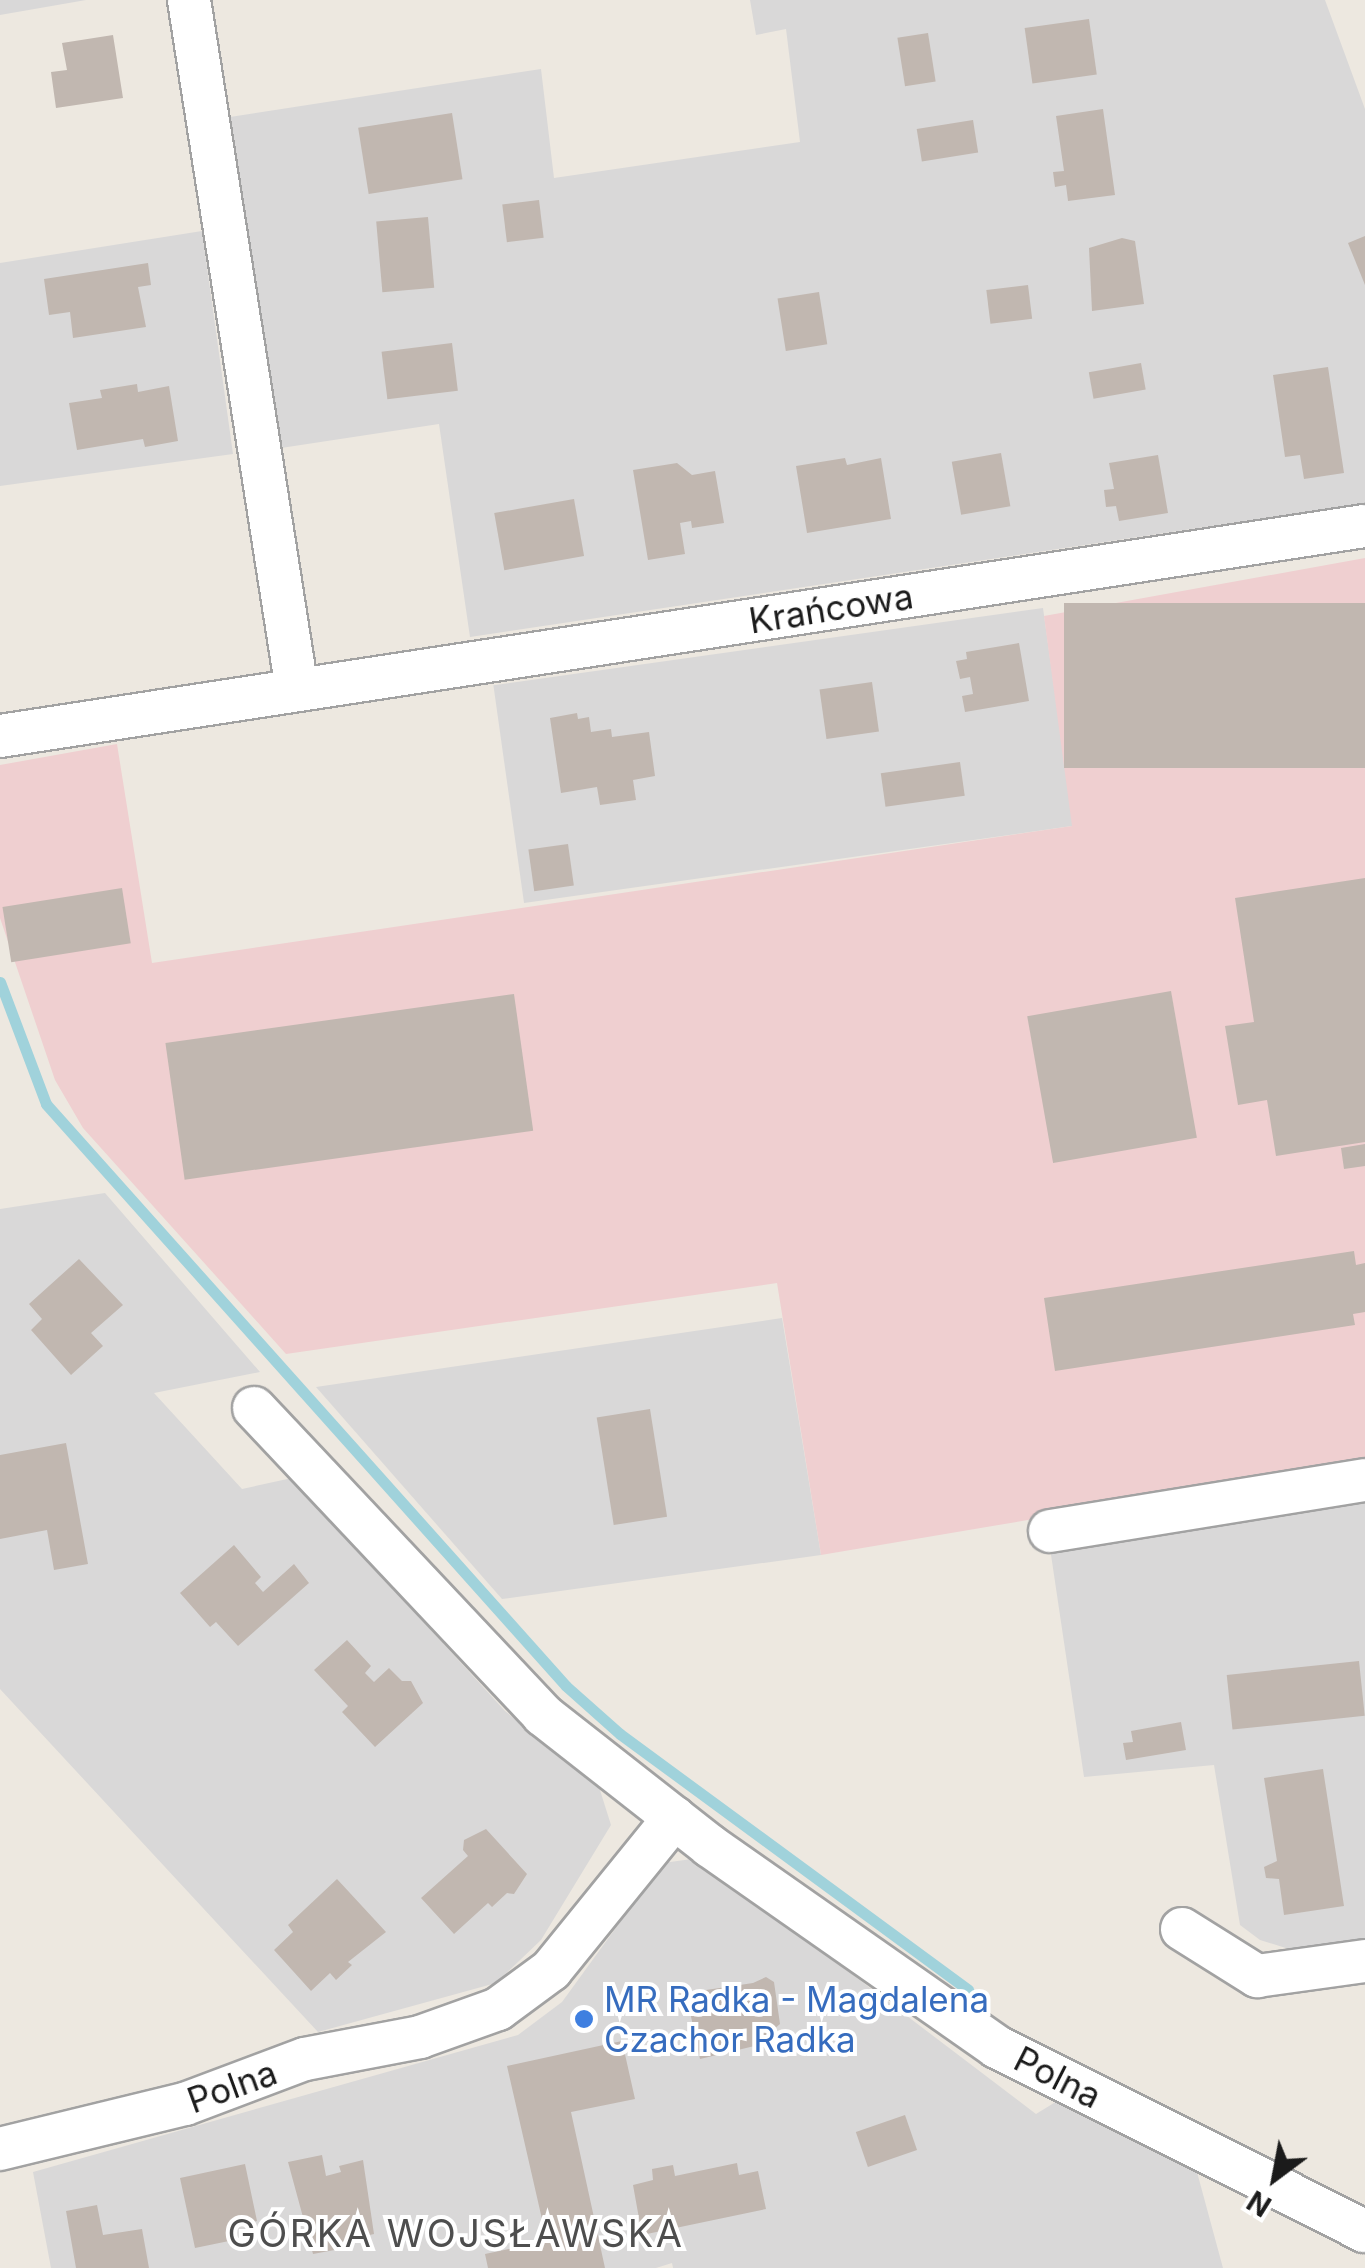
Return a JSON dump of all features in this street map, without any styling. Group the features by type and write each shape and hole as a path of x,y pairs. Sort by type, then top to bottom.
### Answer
{"street":[{"path":"189,0 297,690"},
{"name":"Krańcowa","path":"0,736 1365,526"},
{"name":"Polna","path":"254,1408 544,1716 674,1818 997,2047 1365,2231"},
{"path":"1050,1532 1365,1480"},
{"name":"Polna","path":"0,2149 185,2104 305,2059 420,2037 498,2010 551,1970 674,1818"},
{"path":"1182,1929 1258,1976 1365,1960"}],"shaded area":[{"path":"0,0 86,0 0,15"},
{"path":"750,0 1325,0 1365,109 1365,503 470,637 439,424 281,448 230,117 541,69 554,178 800,142 786,29 756,35"},
{"path":"202,231 233,454 0,486 0,263"},
{"path":"1365,558 1365,1463 821,1555 777,1283 286,1354 83,1128 55,1080 0,918 0,765 117,744 152,963 1072,826 1044,616"},
{"path":"1043,608 1074,826 524,903 493,685"},
{"path":"105,1193 260,1372 154,1393 242,1489 292,1478 505,1711 599,1787 611,1825 541,1940 496,1983 318,2032 0,1689 0,1209"},
{"path":"782,1318 821,1555 502,1599 316,1387"},
{"path":"1365,1497 1365,1938 1289,1949 1260,1940 1240,1925 1214,1765 1084,1777 1050,1548"},
{"path":"699,1858 1036,2114 1067,2095 1194,2161 1223,2268 673,2268 672,2263 656,2268 51,2268 33,2172 518,2035 562,2002 663,1863"}],"building":[{"path":"1089,19 1097,74 1032,84 1025,28"},
{"path":"928,33 936,81 905,86 897,38"},
{"path":"113,35 123,98 56,108 51,72 67,70 62,43"},
{"path":"1103,109 1115,195 1068,201 1066,185 1055,187 1053,172 1064,171 1056,116"},
{"path":"452,113 462,179 369,194 358,128"},
{"path":"973,120 978,153 922,162 917,129"},
{"path":"539,200 544,238 507,242 502,205"},
{"path":"428,217 434,288 382,292 376,222"},
{"path":"1365,236 1365,285 1348,243"},
{"path":"1122,238 1135,241 1144,304 1092,311 1089,248"},
{"path":"148,263 151,285 138,287 146,327 73,338 70,312 49,315 44,279"},
{"path":"1028,285 1032,319 990,324 986,290"},
{"path":"819,292 827,344 786,351 778,299"},
{"path":"452,343 458,391 387,399 382,352"},
{"path":"1141,363 1146,390 1093,399 1089,372"},
{"path":"1328,367 1344,473 1304,479 1300,455 1285,457 1273,375"},
{"path":"137,384 138,392 169,386 178,441 145,447 143,439 77,450 69,403 102,398 100,390"},
{"path":"1001,453 1010,506 961,515 952,462"},
{"path":"1158,455 1168,513 1119,521 1116,506 1106,507 1104,490 1114,489 1109,463"},
{"path":"845,458 847,465 881,458 891,519 807,533 796,466"},
{"path":"677,463 692,475 715,471 724,523 692,528 691,521 680,523 685,554 648,560 633,470"},
{"path":"574,499 584,556 504,570 494,513"},
{"path":"1064,603 1365,603 1365,768 1064,768"},
{"path":"1019,643 1029,701 965,712 962,696 973,694 970,677 960,679 956,661 967,659 966,652"},
{"path":"872,682 879,732 826,739 820,689"},
{"path":"577,713 578,719 589,717 591,732 611,729 612,737 649,732 655,776 633,780 636,800 600,805 597,787 561,793 550,718"},
{"path":"960,762 965,796 886,807 881,773"},
{"path":"568,844 574,886 534,891 528,850"},
{"path":"1365,878 1365,1142 1276,1156 1267,1100 1238,1105 1225,1026 1254,1022 1235,898"},
{"path":"122,888 131,943 11,962 2,907"},
{"path":"1171,991 1197,1138 1053,1163 1027,1016"},
{"path":"514,994 533,1131 185,1180 165,1043"},
{"path":"1365,1144 1365,1166 1344,1169 1341,1148"},
{"path":"1354,1251 1356,1265 1365,1263 1365,1312 1353,1314 1355,1325 1055,1371 1044,1298"},
{"path":"79,1259 123,1305 91,1333 103,1346 71,1375 31,1330 42,1319 29,1304"},
{"path":"650,1409 667,1517 614,1525 597,1417"},
{"path":"66,1443 88,1564 54,1570 47,1530 0,1539 0,1455"},
{"path":"234,1545 261,1577 255,1583 263,1592 294,1564 309,1583 238,1646 216,1622 210,1627 180,1593"},
{"path":"347,1640 371,1666 365,1673 374,1682 389,1668 402,1681 411,1681 423,1703 375,1747 342,1712 348,1706 314,1670"},
{"path":"1359,1661 1365,1716 1232,1730 1227,1675"},
{"path":"1181,1722 1186,1750 1126,1760 1123,1743 1133,1742 1131,1731"},
{"path":"1323,1769 1344,1906 1284,1915 1279,1879 1266,1878 1264,1867 1277,1861 1264,1778"},
{"path":"486,1829 527,1874 514,1894 507,1893 492,1907 488,1903 454,1934 421,1898 468,1856 463,1850 464,1840"},
{"path":"337,1879 386,1932 348,1962 352,1965 336,1980 330,1973 311,1991 274,1950 293,1932 288,1925"},
{"path":"766,1977 774,1982 780,2024 766,2036 767,2043 700,2059 686,1993 753,1983"},
{"path":"622,2041 635,2099 571,2112 605,2268 488,2268 485,2254 547,2241 507,2066"},
{"path":"905,2115 917,2150 868,2167 856,2132"},
{"path":"322,2155 326,2176 341,2172 339,2166 363,2160 374,2234 343,2241 345,2248 313,2254 288,2162"},
{"path":"737,2163 739,2175 758,2171 766,2209 642,2235 633,2185 653,2180 652,2169 673,2165 675,2176"},
{"path":"245,2164 257,2221 227,2228 229,2241 195,2248 180,2178"},
{"path":"97,2205 103,2235 142,2229 149,2268 76,2268 66,2211"}],"waterway":[{"path":"0,982 46,1104 566,1686 620,1734 968,1990"}],"place":[{"name":"MR Radka - Magdalena Czachor Radka","path":"584,2019"}],"district":[{"name":"GÓRKA WOJSŁAWSKA","path":"456,2234"}]}
